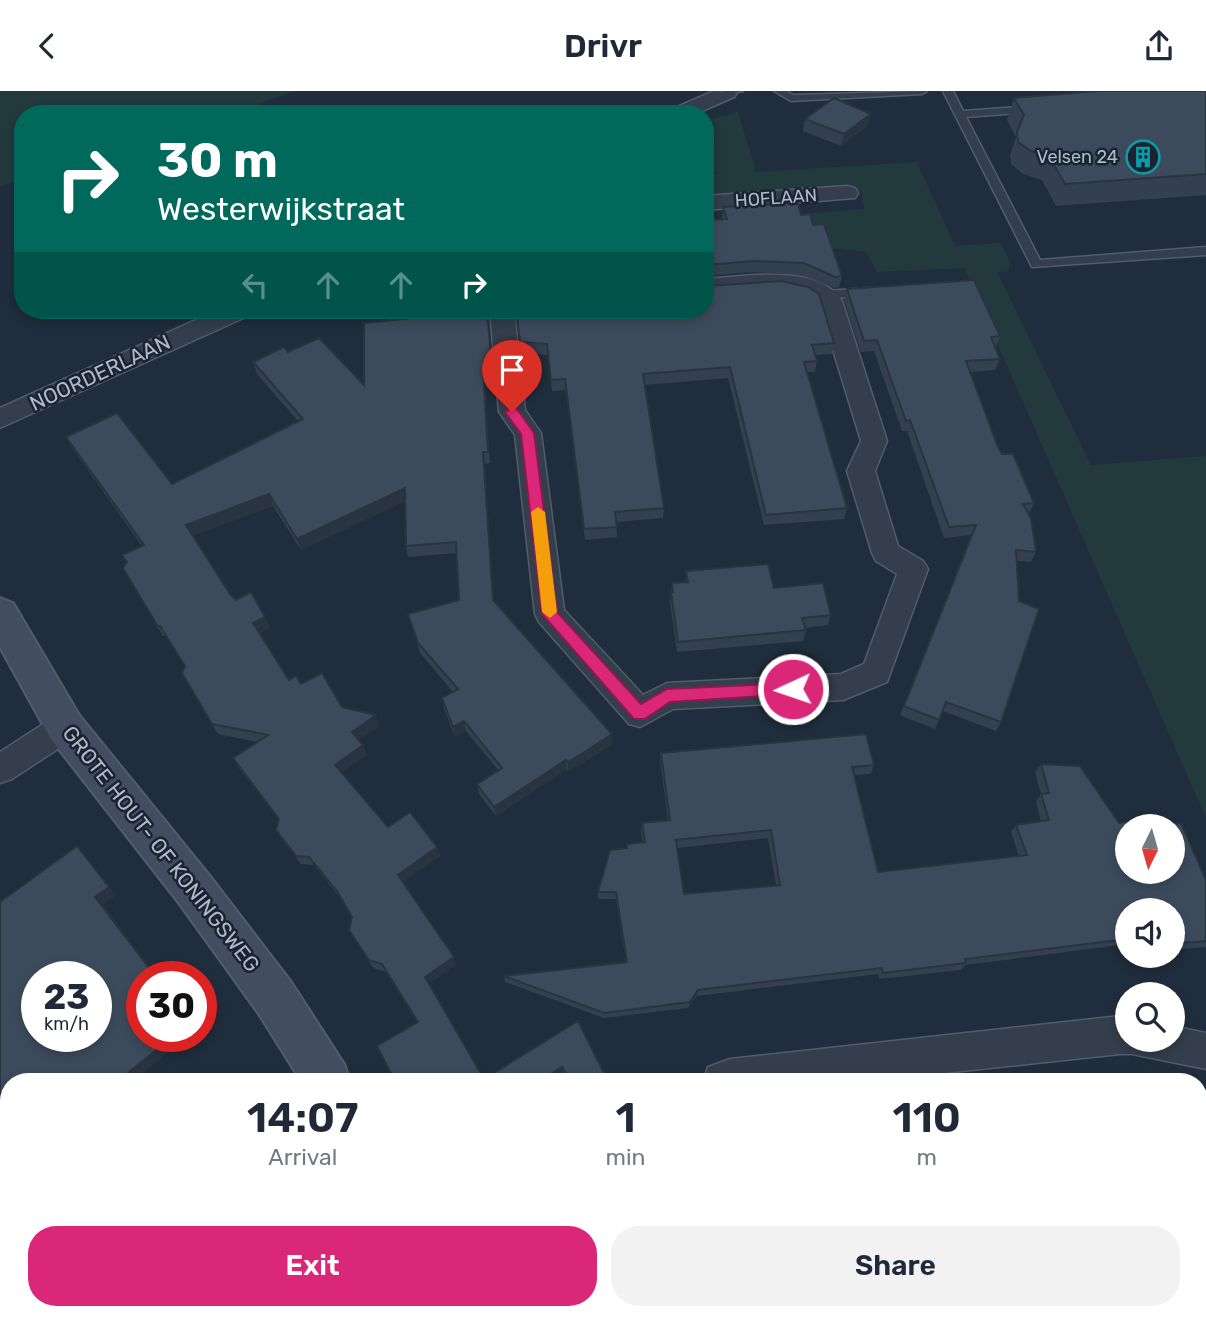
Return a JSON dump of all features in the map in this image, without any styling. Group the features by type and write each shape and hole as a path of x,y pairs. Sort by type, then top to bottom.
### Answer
{"street":[{"path":"700,105 732,92"},
{"name":"HOFLAAN","path":"714,202 847,193"},
{"path":"502,319 512,412 527,433 550,614 640,714 667,696 843,687 876,673 913,569 886,553 861,471 874,441 830,302 825,295 789,282 714,286"},
{"name":"NOORDERLAAN","path":"0,419 219,319"},
{"name":"GROTE HOUT- OF KONINGSWEG","path":"0,613 65,727 194,889 275,998 322,1073"},
{"path":"0,769 65,727"},
{"path":"771,1073 1115,1035"},
{"path":"1185,1047 1205,1051"}],"lane":[{"path":"779,91 791,99 922,91"},
{"path":"948,91 1036,264 1206,251"},
{"path":"959,114 1042,109"},
{"path":"825,295 880,291"}],"green space":[{"path":"0,91 294,91 257,105 14,105 14,182 0,186"},
{"path":"738,112 756,172 917,162 955,246 1000,243 1010,261 1009,271 997,272 1091,465 1206,456 1206,818 964,268 877,272 866,252 830,248 812,228 810,213 864,209 861,191 839,188 714,197 714,173 719,172 714,172 714,118"}],"building":[{"name":"Velsen 24","path":"1097,91 1206,91 1206,174 1065,184 1050,158 1031,151 1018,142 1017,132 1024,115 1014,98"},
{"path":"834,98 871,114 844,134 805,119"},
{"path":"798,203 801,215 810,214 813,225 824,224 842,276 835,277 804,263 754,261 714,264 714,220 727,219 723,207"},
{"path":"974,280 1000,336 991,337 1000,359 966,361 998,447 1002,454 1013,454 1034,503 1023,504 1031,518 1036,552 1016,550 1019,601 1039,609 1001,722 946,702 939,720 904,706 976,525 949,527 877,340 864,341 847,289"},
{"path":"781,281 808,287 819,294 834,343 812,345 817,361 804,362 847,508 766,515 730,367 643,374 664,508 615,512 617,527 584,529 565,379 551,380 547,344 520,342 517,319 714,319 714,285"},
{"path":"402,319 488,319 492,367 483,368 488,452 483,452 493,600 612,734 494,807 477,784 502,768 464,721 453,727 442,698 458,689 418,643 408,614 459,600 456,542 406,546 405,488 297,539 269,494 186,525 230,594 236,600 251,592 265,617 253,623 289,680 296,676 301,684 322,673 342,707 376,715 352,732 363,745 335,765 388,827 410,812 437,847 398,875 454,957 425,977 481,1073 391,1073 377,1046 418,1022 382,964 369,960 349,930 352,917 337,891 309,857 296,856 276,830 279,819 233,758 268,735 212,724 182,673 185,666 123,568 127,562 122,555 144,545 66,437 117,413 172,484 303,419 253,362 284,347 288,352 319,338 364,385 364,323"},
{"path":"768,564 774,588 823,583 831,615 802,618 806,630 678,642 672,583 688,582 686,571"},
{"path":"866,734 874,765 852,767 878,872 1027,855 1016,825 1049,820 1041,794 1049,793 1041,764 1080,766 1115,817 1115,884 1185,884 1185,832 1206,880 1206,941 1185,943 1185,898 1115,898 1115,940 965,959 966,963 883,973 882,968 698,990 690,1002 604,1013 504,976 627,962 616,892 598,892 610,850 645,842 642,823 670,820 661,753","holes":["771,830 780,885 684,894 676,840"]},
{"path":"77,846 109,887 95,897 144,961 126,961 126,1052 154,1052 128,1073 0,1073 0,902"},
{"path":"578,1021 604,1073 565,1073 562,1067 552,1073 494,1073"}],"slow traffic":[{"path":"538,512 550,612"}],"place":[{"name":"Velsen 24","path":"1143,157"}],"route":[{"path":"512,412 527,433 550,614 640,714 667,696 793,689"}]}
